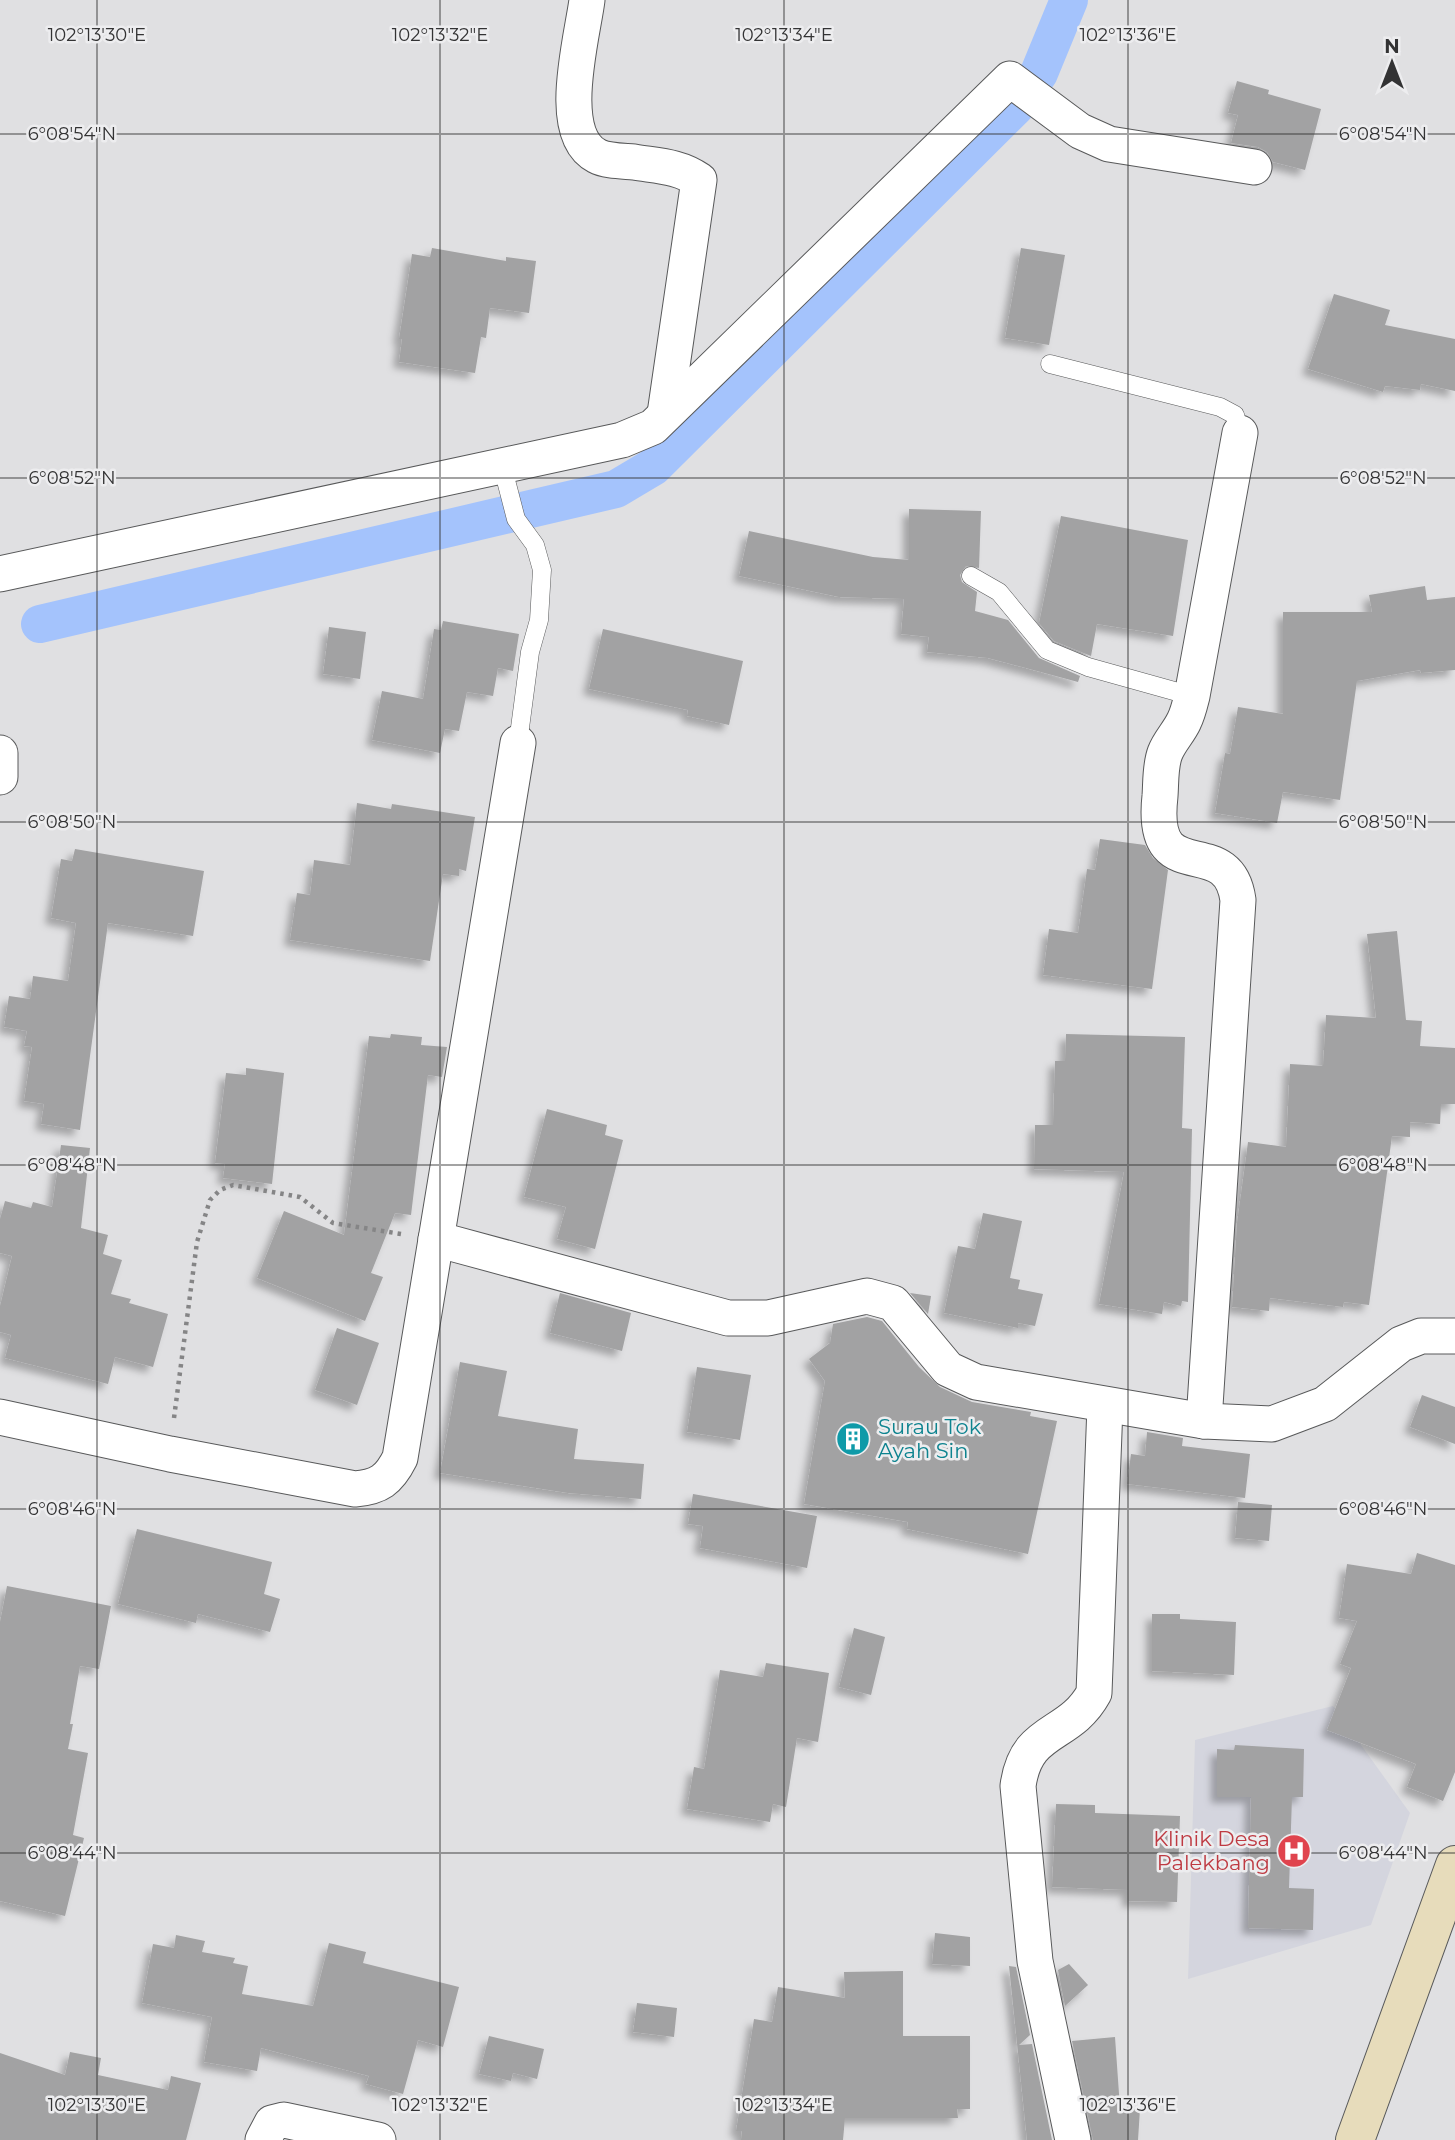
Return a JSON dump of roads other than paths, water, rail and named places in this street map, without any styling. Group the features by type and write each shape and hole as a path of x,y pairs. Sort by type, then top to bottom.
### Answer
{"street":[{"path":"587,0 573,105 575,128 583,146 598,158 684,169 699,180 665,414"},
{"path":"0,574 505,476 622,440 653,427 1010,79 1080,131 1109,144 1254,167"},
{"path":"1203,1421 1238,900 1236,886 1228,873 1217,864 1178,854 1166,845 1159,833 1157,819 1165,753 1184,721 1192,696 1240,433"},
{"path":"0,1417 170,1454 355,1489 374,1488 391,1476 400,1458 517,743"},
{"path":"0,753 0,777"},
{"path":"436,1239 728,1318 768,1318 867,1296 893,1303 948,1369 976,1382 1203,1421 1272,1424 1325,1404 1401,1344 1421,1336 1455,1336"},
{"path":"1073,2140 1035,1961 1018,1786 1020,1768 1028,1752 1040,1739 1072,1722 1085,1709 1094,1693 1105,1406"},
{"path":"1355,2140 1455,1865"},
{"path":"263,2140 272,2123 284,2120 378,2140"}],"lane":[{"path":"1050,364 1220,407 1235,415 1240,433"},
{"path":"505,476 516,519 536,545 542,570 539,620 530,652 517,743"},
{"path":"971,576 999,592 1047,650 1088,667 1192,696"}],"waterway":[{"path":"40,624 616,489 653,467 1015,107 1039,73 1069,0"}],"place":[{"name":"Surau Tok Ayah Sin","path":"853,1439"},
{"name":"Klinik Desa Palekbang","path":"1294,1851"}]}
